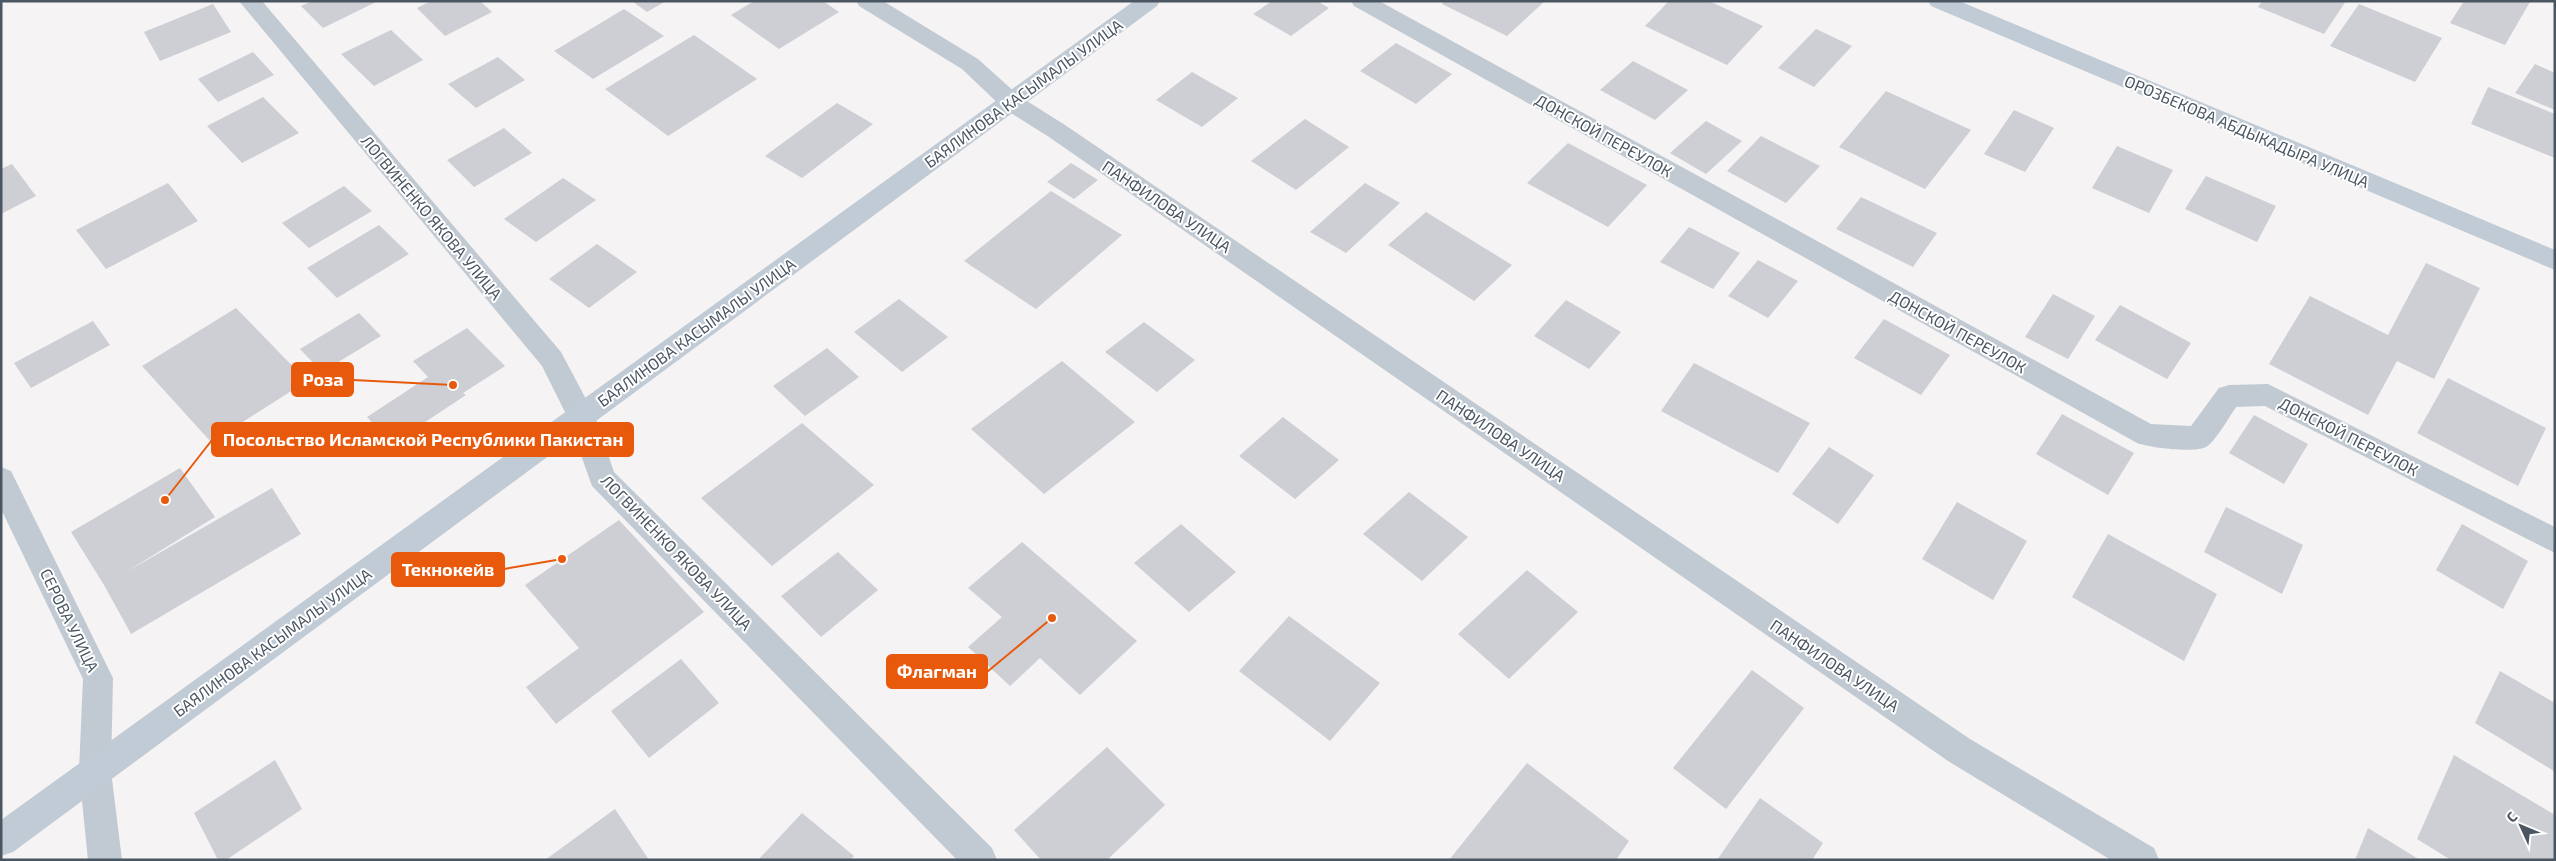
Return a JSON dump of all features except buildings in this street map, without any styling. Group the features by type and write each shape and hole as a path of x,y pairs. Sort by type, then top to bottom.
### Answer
{"main road":[{"name":"БАЯЛИНОВА КАСЫМАЛЫ УЛИЦА","path":"1,840 1149,1"},
{"name":"ОРОЗБЕКОВА АБДЫКАДЫРА УЛИЦА","path":"1940,1 2555,261"}],"street":[{"name":"ЛОГВИНЕНКО ЯКОВА УЛИЦА","path":"250,1 552,359 581,416 602,478 980,860"},
{"name":"ПАНФИЛОВА УЛИЦА","path":"867,1 970,64 1011,102 1065,136 1959,750 2142,860"},
{"name":"ДОНСКОЙ ПЕРЕУЛОК","path":"1362,1 2147,435 2198,438 2229,396 2268,394 2555,541"},
{"name":"СЕРОВА УЛИЦА","path":"1,479 98,678 95,772 105,860"}],"place":[{"name":"Роза","path":"453,385"},
{"name":"Посольство Исламской Республики Пакистан","path":"165,500"},
{"name":"Текнокейв","path":"562,559"},
{"name":"Флагман","path":"1052,618"}]}
